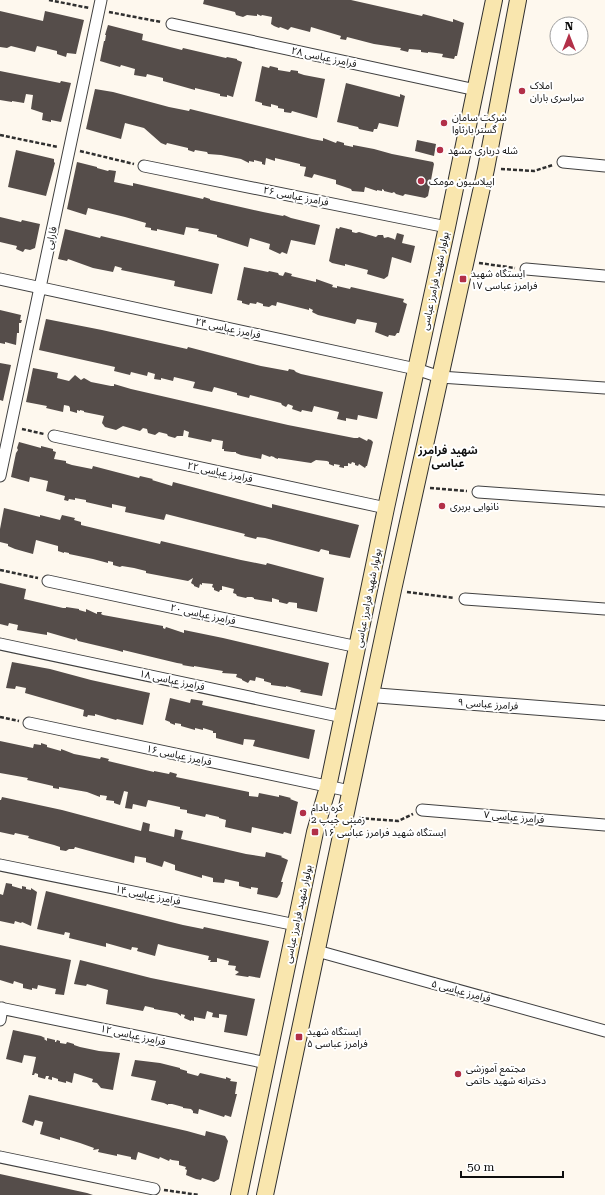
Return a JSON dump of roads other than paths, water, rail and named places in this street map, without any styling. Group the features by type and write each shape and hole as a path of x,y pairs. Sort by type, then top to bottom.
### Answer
{"main road":[{"name":"بولوار شهید فرامرز عباسی","path":"239,1195 315,832 328,787 358,647 494,0"},
{"path":"266,1195 393,590 486,169 518,0"}],"street":[{"name":"فارابی","path":"0,476 101,0"},
{"name":"فرامرز عباسی ۲۸","path":"172,24 476,90"},
{"path":"563,162 605,166"},
{"name":"فرامرز عباسی ۲۶","path":"144,166 447,227"},
{"path":"526,269 605,276"},
{"name":"فرامرز عباسی ۲۴","path":"0,279 416,369 440,377 605,388"},
{"name":"فرامرز عباسی ۲۲","path":"54,436 386,508"},
{"path":"478,492 605,501"},
{"name":"فرامرز عباسی ۲۰","path":"48,581 358,647"},
{"path":"465,599 605,609"},
{"name":"فرامرز عباسی ۱۸","path":"0,644 343,717"},
{"name":"فرامرز عباسی ۹","path":"371,695 605,713"},
{"name":"فرامرز عباسی ۱۶","path":"29,723 350,791"},
{"name":"فرامرز عباسی ۷","path":"422,810 605,825"},
{"name":"فرامرز عباسی ۱۴","path":"0,865 296,925"},
{"name":"فرامرز عباسی ۵","path":"316,951 605,1030"},
{"path":"0,1020 1,1008"},
{"name":"فرامرز عباسی ۱۲","path":"1,1008 267,1063"},
{"path":"0,1157 154,1189"}],"place":[{"name":"املاک سراسری باران","path":"522,91"},
{"name":"شرکت سامان گستر بارثاوا","path":"444,123"},
{"name":"شله درباری مشهد","path":"440,150"},
{"name":"اپیلاسیون مومک","path":"421,181"},
{"name":"ایستگاه شهید فرامرز عباسی ۱۷","path":"463,279"},
{"name":"نانوایی بربری","path":"442,506"},
{"name":"کره بادام زمینی جیپ 2","path":"303,813"},
{"name":"ایستگاه شهید فرامرز عباسی ۱۶","path":"315,832"},
{"name":"ایستگاه شهید فرامرز عباسی ۵","path":"299,1037"},
{"name":"مجتمع آموزشی دخترانه شهید حاتمی","path":"458,1074"}],"district":[{"name":"شهید فرامرز عباسی","path":"448,456"}]}
